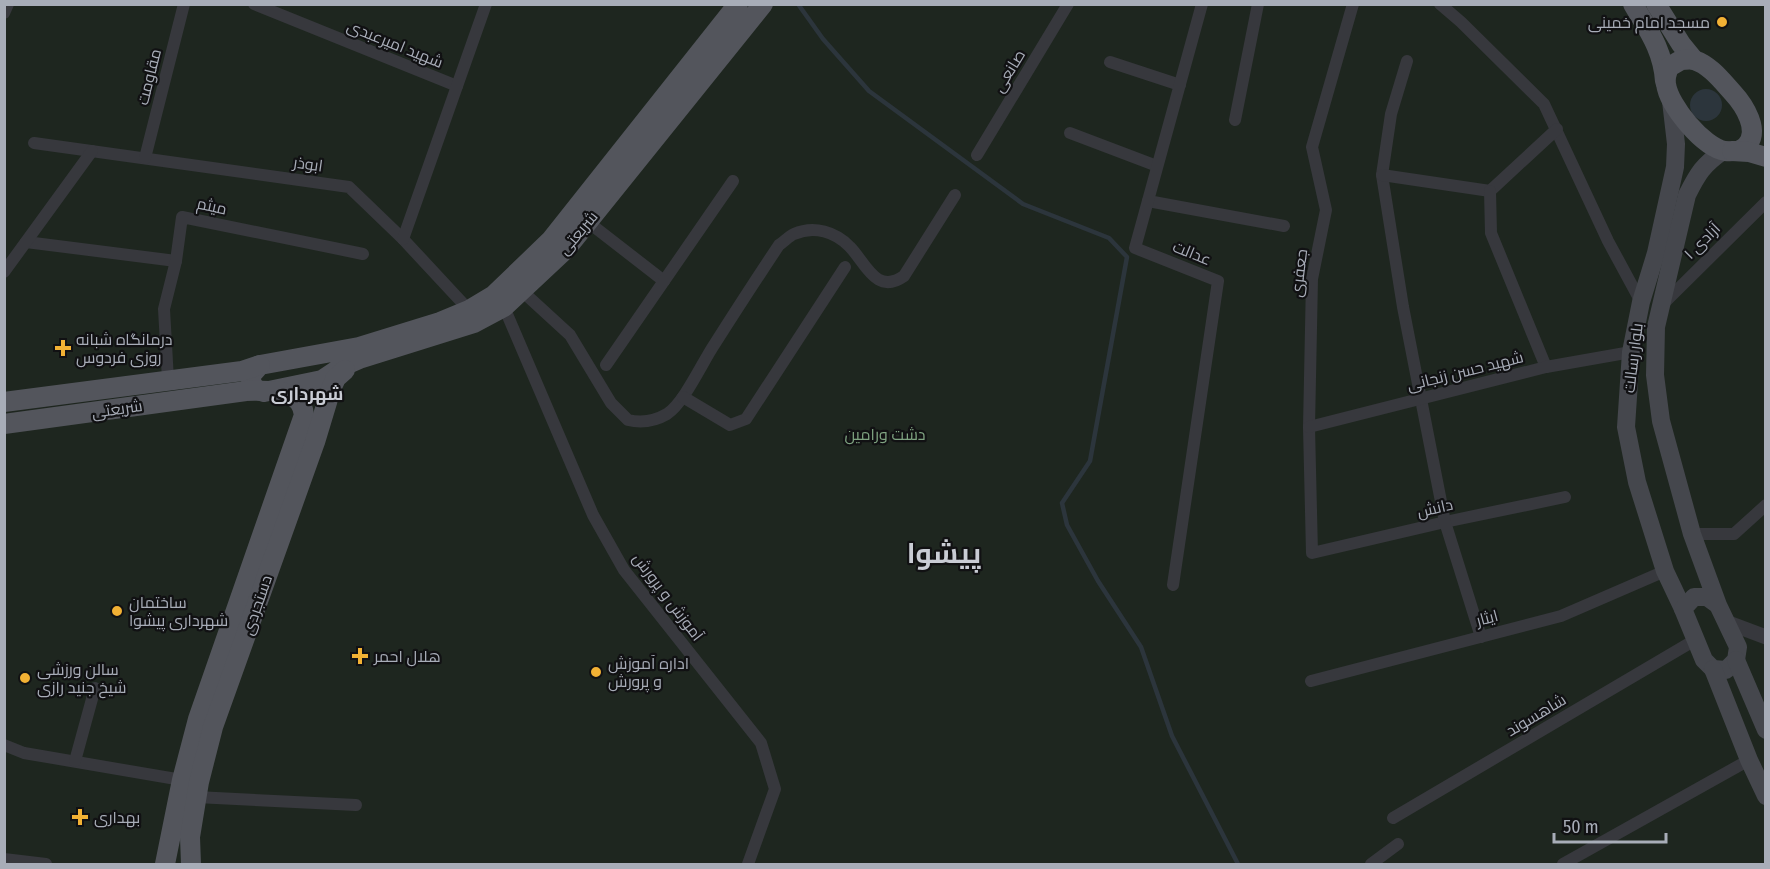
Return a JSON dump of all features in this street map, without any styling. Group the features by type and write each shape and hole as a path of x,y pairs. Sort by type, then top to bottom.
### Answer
{"main road":[{"name":"شریعتی","path":"4,402 242,371 260,365 359,347 440,322 469,310 494,295 551,240 738,4"},
{"name":"شریعتی","path":"4,424 246,391 264,392 326,377 359,359 474,323 504,307 566,249 763,4"},
{"path":"1633,4 1661,55 1668,92 1689,125 1702,138 1727,151 1749,152 1766,157"},
{"path":"1656,4 1680,44 1694,60 1710,70 1728,87 1766,143"},
{"path":"1668,92 1669,67 1680,60 1694,60"},
{"name":"بلوار رسالت","path":"1668,92 1676,144 1674,174 1656,253 1641,302 1631,352 1626,427 1637,482 1665,571 1704,660 1713,669"},
{"path":"1727,151 1742,149 1749,143 1752,133 1749,117"},
{"name":"بلوار رسالت","path":"1727,151 1706,163 1687,195 1656,327 1655,375 1661,421 1692,534 1718,605 1738,646 1736,660"},
{"path":"318,354 328,360 331,368 320,385 326,399 326,407"},
{"name":"دستجردی","path":"165,864 182,780 198,719 225,667 305,439 326,407 336,378 359,359"},
{"path":"260,365 251,375 251,382 257,390 264,392"},
{"name":"دستجردی","path":"264,392 285,392 302,404 305,439"},
{"path":"1683,609 1694,597 1707,597 1718,605"},
{"path":"1766,730 1736,660 1726,670 1713,669 1749,760 1766,796"},
{"name":"دستجردی","path":"191,864 190,837 196,797 225,667"}],"street":[{"path":"4,13 8,4"},
{"name":"مقاومت","path":"145,158 184,4"},
{"name":"شهید امیرعبدی","path":"254,4 458,86"},
{"name":"شهید امیرعبدی","path":"403,239 486,4"},
{"name":"صانعی","path":"977,155 1068,4"},
{"name":"عدالت","path":"1173,585 1218,281 1135,248 1202,4"},
{"name":"جعفری","path":"1312,553 1309,427 1312,279 1326,210 1312,147 1353,4"},
{"path":"1440,4 1544,104 1608,241 1641,302"},
{"path":"1235,120 1254,6"},
{"path":"1407,61 1391,114 1382,175 1420,399 1445,522 1481,637"},
{"path":"1110,62 1180,85"},
{"path":"1546,367 1491,233 1490,191 1557,129"},
{"path":"1070,133 1157,166"},
{"name":"ابوذر","path":"34,143 349,187 403,239 469,310"},
{"path":"4,272 93,151"},
{"path":"1382,175 1490,191"},
{"path":"606,365 733,181"},
{"path":"522,291 570,335 611,402 628,420 644,422 657,419 669,412 683,397 779,245 794,234 818,229 834,235 851,248 870,274 878,279 891,282 904,276 955,195"},
{"path":"1148,201 1284,226"},
{"name":"آزادی ۱","path":"1663,304 1766,202"},
{"name":"میثم","path":"168,380 164,309 177,261 182,217 363,254"},
{"path":"588,222 664,281"},
{"path":"26,242 177,261"},
{"path":"683,397 730,425 746,419 845,267"},
{"name":"آموزش و پرورش","path":"504,307 594,514 624,570 761,743 775,789 748,864"},
{"name":"شهید حسن زنجانی","path":"1309,427 1546,367 1631,352"},
{"name":"دانش","path":"1312,553 1564,497"},
{"path":"1692,534 1734,534 1766,505"},
{"name":"ایثار","path":"1311,681 1561,616 1665,571"},
{"path":"1726,622 1766,637"},
{"name":"شاهسوند","path":"1393,818 1695,640"},
{"path":"75,761 95,688"},
{"path":"4,745 24,753 182,780"},
{"path":"1563,864 1749,760"},
{"path":"196,797 356,805"},
{"path":"1371,864 1398,844"},
{"path":"4,859 45,864"}],"green space":[{"name":"دشت ورامین","path":"4,5 1765,5 1765,864 5,864"}],"shaded area":[{"path":"1706,89 1718,93 1722,105 1718,117 1706,121 1694,117 1690,105 1694,93"}],"waterway":[{"path":"798,4 823,39 869,91 1023,204 1109,238 1127,257 1090,461 1062,503 1067,525 1098,581 1141,647 1172,736 1238,864"}],"place":[{"name":"مسجد امام خمینی","path":"1722,22"},
{"name":"درمانگاه شبانه روزی فردوس","path":"63,348"},
{"name":"ساختمان شهرداری پیشوا","path":"117,611"},
{"name":"هلال احمر","path":"360,656"},
{"name":"اداره آموزش و پرورش","path":"596,672"},
{"name":"سالن ورزشی شیخ جنید رازی","path":"25,678"},
{"name":"بهداری","path":"80,817"}],"district":[{"name":"شهرداری","path":"307,394"},
{"name":"پیشوا","path":"944,553"}]}
